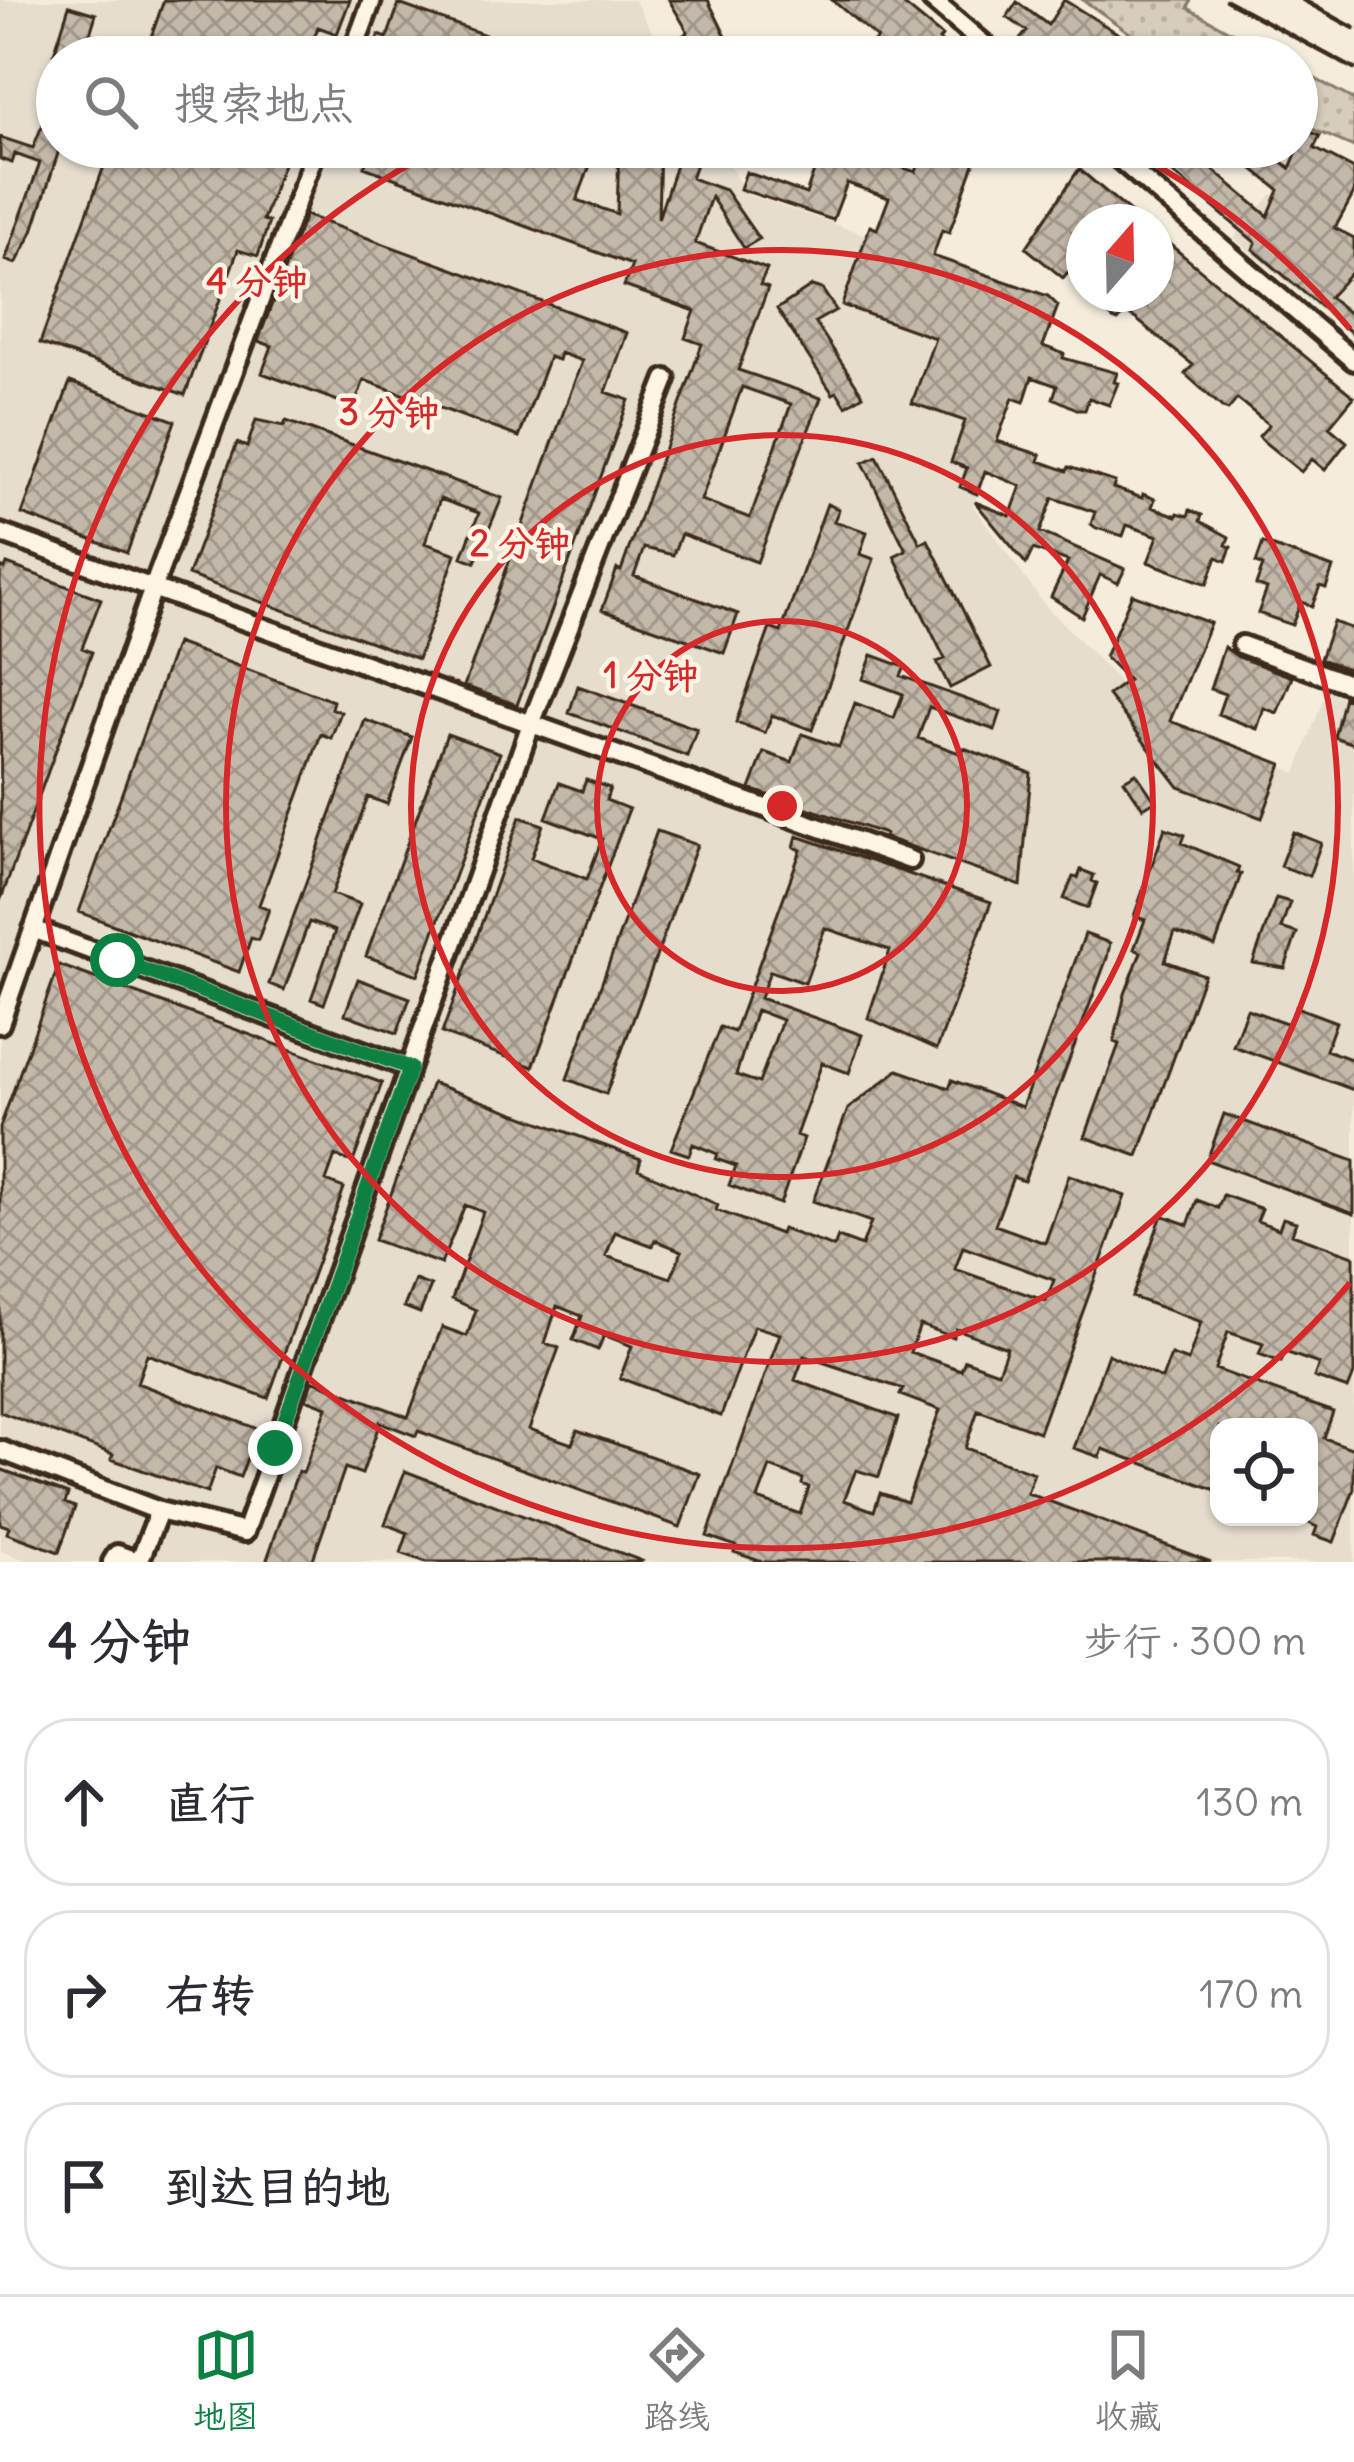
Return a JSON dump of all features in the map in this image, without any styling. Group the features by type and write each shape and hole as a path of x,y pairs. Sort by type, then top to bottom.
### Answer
{"street":[{"path":"359,36 372,0"},
{"path":"932,0 975,36"},
{"path":"0,1024 153,588 309,168"},
{"path":"1129,168 1354,361"},
{"path":"0,1450 159,1510 245,1532 531,724 666,380"},
{"path":"0,532 910,860"},
{"path":"1242,645 1354,686"},
{"path":"33,929 410,1068"},
{"path":"112,1562 118,1554 139,1562 159,1510"}],"shaded area":[{"path":"0,0 634,0 655,36 36,36 36,168 731,168 746,194 1050,297 973,506 1044,604 1149,712 1296,773 1326,691 1354,701 1354,1562 31,1562 0,1551"},
{"path":"1083,0 1191,0 1188,8 1238,36 1134,36"},
{"path":"1318,80 1354,100 1354,147 1318,131"},
{"path":"1272,194 1354,237 1354,339 1234,238"}],"building":[{"path":"164,0 350,0 337,34 318,27 315,36 151,36"},
{"path":"669,0 708,0 726,36 682,36 688,32"},
{"path":"832,0 898,0 942,36 875,36"},
{"path":"1064,0 1122,36 1023,36 1027,31 1007,17 1017,2 1048,25"},
{"path":"399,4 488,36 388,36"},
{"path":"69,6 96,14 89,36 60,36"},
{"path":"0,137 33,148 36,141 36,162 15,154 12,163 0,159"},
{"path":"1318,150 1354,169 1354,193 1335,228 1354,238 1354,270 1329,297 1354,317 1354,335 1167,168 1211,168 1268,216 1279,190 1252,168 1318,168"},
{"path":"38,168 53,168 33,231 16,264 5,260"},
{"path":"103,168 282,168 263,220 269,222 258,256 238,250 185,395 40,343"},
{"path":"367,168 589,168 577,200 617,214 618,168 659,168 658,219 675,168 695,168 691,178 725,190 759,239 744,248 711,197 695,243 767,269 760,285 768,288 738,370 821,398 757,562 681,534 673,555 644,548 634,576 738,614 724,653 602,610 617,569 621,571 702,344 685,338 695,311 624,286 632,265","holes":["742,387 791,404 750,518 701,500"]},
{"path":"808,168 916,172 917,168 972,168 949,233 942,230 933,256 1048,296 1058,306 1043,346 1064,354 1063,358 1117,373 1114,382 1118,383 1109,405 1089,398 1085,410 1079,410 1053,398 1057,386 1032,377 1024,402 1013,398 997,441 1041,455 1039,461 1115,482 1113,488 1155,499 1152,507 1177,516 1188,516 1190,510 1202,515 1200,521 1229,537 1226,545 1231,547 1226,561 1217,557 1207,584 1148,562 1158,536 1127,525 1123,536 1096,528 1091,524 1095,512 1053,498 1040,532 1125,569 1118,583 1100,575 1082,617 1051,597 1068,561 1033,549 1026,564 975,502 1010,516 1021,486 985,471 977,494 960,487 967,468 951,462 965,421 912,403 935,338 842,305 870,226 877,229 889,198 847,183 833,220 740,189 746,172 806,194 814,171"},
{"path":"1079,169 1120,204 1066,204 1063,278 1026,248"},
{"path":"305,215 627,333 606,392 629,400 517,705 464,686 582,361 560,353 558,360 549,357 519,437 364,380 354,407 262,373 272,346 258,341"},
{"path":"1174,248 1354,397 1329,427 1347,442 1325,470 1312,459 1301,472 1263,441 1259,436 1269,425 1246,406 1237,399 1228,410 1223,408 1185,374 1193,365 1136,319 1125,313 1118,321 1105,312 1174,312"},
{"path":"812,286 822,289 836,310 815,322 863,395 846,406 837,392 833,394 777,309"},
{"path":"70,382 175,421 127,553 22,514"},
{"path":"256,420 284,426 286,421 502,498 475,562 462,557 479,513 440,499 425,543 456,554 418,659 188,575 237,443 247,447"},
{"path":"877,456 920,543 928,540 991,667 950,688 937,662 945,659 894,556 906,550 863,463"},
{"path":"827,504 839,509 834,521 867,532 860,554 874,559 812,730 772,715 765,733 736,722 770,628 781,632"},
{"path":"1263,543 1333,568 1312,606 1301,602 1292,625 1258,613 1267,589 1256,585 1263,566 1256,563"},
{"path":"7,564 101,599 82,648 92,652 1,899 0,567 5,569"},
{"path":"1132,594 1210,623 1170,721 1282,764 1262,818 1179,787 1108,695 1128,680 1105,657"},
{"path":"1333,622 1354,629 1354,671 1320,659"},
{"path":"176,643 333,701 331,708 341,712 331,738 321,734 259,905 269,909 258,940 251,938 239,972 79,912"},
{"path":"1224,647 1292,677 1277,713 1264,708 1257,729 1218,714 1225,694 1210,689"},
{"path":"872,655 905,667 901,676 1001,712 995,730 929,707 918,738 962,754 964,748 1031,773 1021,886 750,789 764,752 792,762 802,734 839,747 855,703 894,718 903,694 863,679"},
{"path":"578,686 697,729 687,756 569,713"},
{"path":"1344,697 1354,701 1354,744 1334,737"},
{"path":"365,720 412,737 387,804 368,797 332,894 360,904 324,1004 311,999 335,931 309,922 284,990 269,984"},
{"path":"447,734 500,753 418,975 366,956"},
{"path":"1136,773 1155,801 1143,808 1124,780"},
{"path":"586,780 610,788 606,800 629,809 533,1067 442,1033 520,817 543,825 531,858 587,879 602,839 546,818 559,783 582,791"},
{"path":"1165,828 1185,835 1182,843 1239,867 1241,874 1215,946 1175,932 1165,961 1204,975 1138,1156 1085,1137 1119,1044 1114,1042 1141,952 1134,949 1145,920 1134,916"},
{"path":"657,831 697,845 606,1094 567,1079"},
{"path":"1293,832 1321,843 1309,876 1280,866"},
{"path":"797,836 991,902 937,1049 868,1018 890,950 825,928 805,983 770,971 760,998 862,1035 849,1073 822,1063 796,1135 804,1138 780,1204 729,1185 736,1166 716,1159 718,1154 693,1144 689,1155 671,1149 720,1027 734,1032 801,850 794,847","holes":["756,1010 782,1020 759,1083 736,1075"]},
{"path":"1081,870 1094,875 1092,881 1097,883 1088,908 1064,899"},
{"path":"1276,898 1290,902 1281,928 1297,933 1285,968 1253,963"},
{"path":"1085,934 1110,943 1024,1181 1013,1177 995,1225 1045,1243 1069,1175 1125,1196 1039,1432 978,1410 965,1448 1034,1473 1027,1493 1211,1562 762,1562 734,1552 736,1546 707,1536 780,1334 754,1326 721,1416 620,1378 632,1346 604,1335 598,1350 573,1340 582,1316 557,1306 545,1343 559,1348 529,1429 572,1444 577,1430 700,1474 680,1527 418,1431 416,1436 380,1422 362,1474 345,1468 312,1562 266,1562 327,1407 306,1399 312,1380 408,1417 442,1327 467,1336 476,1310 452,1299 483,1212 465,1205 441,1264 374,1240 432,1083 641,1159 638,1169 718,1205 716,1210 780,1234 782,1229 834,1247 838,1237 862,1246 871,1222 813,1201 848,1109 898,1070 949,1088 952,1080 1022,1107","holes":["615,1232 682,1251 671,1278 606,1256","963,1247 1054,1280 1046,1301 955,1269","920,1325 953,1337 956,1329 1007,1348 998,1372 965,1360 961,1370 910,1352","804,1356 903,1389 900,1395 940,1410 907,1502 880,1493 874,1511 844,1500 856,1470 879,1477 898,1418 795,1380","770,1467 803,1479 802,1484 809,1487 800,1514 758,1499"]},
{"path":"59,965 382,1083 353,1162 335,1156 326,1181 344,1188 268,1398 147,1354 137,1383 258,1429 240,1477 216,1468 207,1493 0,1412 0,1127"},
{"path":"358,979 410,998 397,1033 345,1014"},
{"path":"1296,1007 1336,1022 1326,1050 1354,1060 1354,1090 1233,1046 1247,1009 1289,1024"},
{"path":"1224,1114 1354,1161 1354,1214 1207,1160"},
{"path":"1223,1195 1262,1209 1257,1221 1279,1229 1283,1218 1296,1222 1292,1234 1354,1256 1354,1374 1348,1389 1314,1377 1319,1364 1285,1352 1281,1362 1259,1354 1263,1344 1228,1332 1215,1369 1333,1412 1324,1438 1354,1449 1354,1489 1334,1542 1314,1535 1318,1526 1318,1418 1210,1418 1210,1488 1103,1449 1100,1457 1074,1448 1108,1354 1162,1379 1171,1355 1188,1361 1201,1322 1132,1297 1162,1215 1188,1225 1197,1200 1218,1208"},
{"path":"415,1280 431,1286 420,1313 404,1307"},
{"path":"0,1469 68,1494 65,1503 75,1507 59,1552 7,1533 9,1527 0,1524"},
{"path":"405,1471 642,1561 426,1562 401,1553 408,1533 385,1524"}],"railway":[{"path":"1226,0 1293,36"},
{"path":"1303,0 1354,28"},
{"path":"1318,50 1354,69"}],"route":[{"path":"117,960 410,1068 275,1448"}]}
